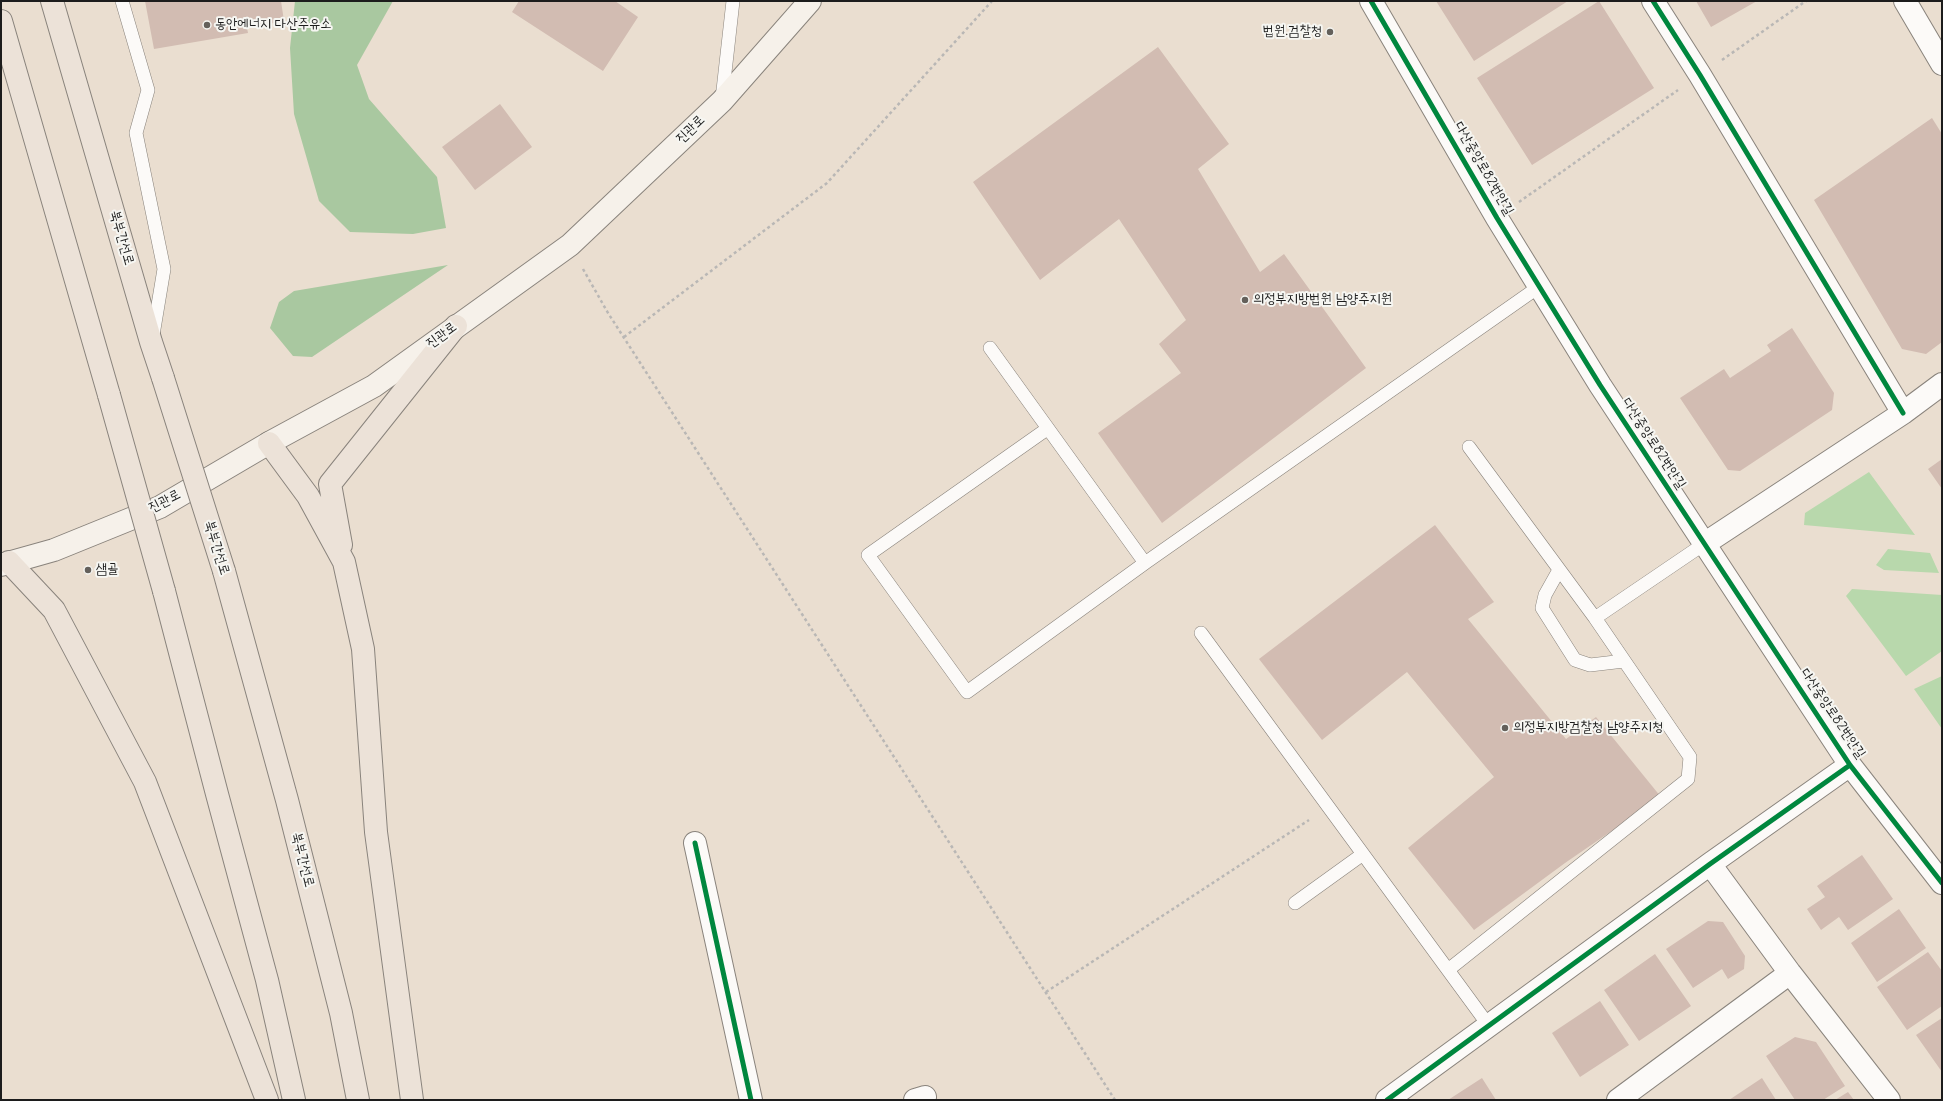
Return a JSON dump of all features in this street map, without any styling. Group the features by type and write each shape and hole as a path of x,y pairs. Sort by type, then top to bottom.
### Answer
{"highway":[{"name":"북부간선로","path":"52,1 151,342 224,571 287,800 342,1013 358,1100"},
{"path":"1,21 164,591 267,980 294,1100"},
{"path":"412,1100 376,832 363,648 344,562 330,484 456,326"},
{"path":"269,443 308,496 344,562"},
{"path":"4,560 54,610 145,782 267,1100"}],"main road":[{"name":"진관로","path":"4,560 54,550 160,507 269,443 374,386 570,246 722,101 810,1"}],"street":[{"name":"다산중앙로82번안길","path":"1371,1 1497,218 1600,385 1850,765 1942,883"},
{"path":"1653,1 1700,75 1903,413"},
{"path":"1905,1 1942,64"},
{"path":"1704,544 1903,413 1942,384"},
{"path":"1387,1100 1710,864 1850,765"},
{"path":"695,843 751,1100"},
{"path":"1710,864 1790,973 1889,1100"},
{"path":"1618,1100 1790,973"}],"lane":[{"path":"122,1 148,90 136,133 164,269 151,342"},
{"path":"722,101 733,1"},
{"path":"1047,429 868,555 966,692 1145,563 1540,286"},
{"path":"990,348 1145,563"},
{"path":"1448,970 1688,779 1690,757 1594,618 1469,446"},
{"path":"1594,618 1704,544"},
{"path":"1559,570 1545,595 1542,608 1575,660 1590,665 1624,661"},
{"path":"1201,633 1489,1026"},
{"path":"1295,903 1363,854"}],"path":[{"path":"624,337 827,183 992,1"},
{"path":"1497,218 1806,1"},
{"path":"570,246 608,313 1115,1100"},
{"path":"1046,992 1309,820"}],"green space":[{"path":"295,1 393,1 357,65 369,99 437,177 446,228 413,234 350,232 319,201 294,114 290,48"},
{"path":"448,265 312,357 293,356 270,328 279,302 294,291"},
{"path":"1869,472 1915,535 1804,525 1805,513"},
{"path":"1888,549 1930,553 1939,573 1884,570 1876,565"},
{"path":"1852,589 1942,595 1942,651 1906,676 1846,596"},
{"path":"1942,676 1942,729 1914,689"}],"building":[{"name":"동안에너지 다산주유소","path":"145,1 281,1 284,21 247,28 248,33 154,49"},
{"path":"519,1 615,1 638,17 603,71 512,12"},
{"path":"1436,1 1568,1 1474,61"},
{"path":"1599,1 1654,88 1532,165 1477,78"},
{"path":"1696,1 1757,1 1711,27"},
{"name":"의정부지방법원 남양주지원","path":"1158,47 1229,144 1198,169 1260,272 1284,254 1366,368 1162,523 1098,433 1181,373 1159,344 1186,320 1119,219 1040,280 973,182"},
{"path":"500,104 532,147 475,190 442,147"},
{"path":"1932,118 1942,134 1942,342 1926,354 1902,349 1814,200"},
{"path":"1792,328 1834,393 1832,410 1740,471 1728,470 1680,398 1724,369 1730,378 1771,351 1767,345"},
{"path":"1942,459 1942,489 1928,469"},
{"name":"의정부지방검찰청 남양주지청","path":"1435,525 1494,602 1468,619 1566,739 1596,717 1661,797 1565,863 1474,930 1408,848 1494,777 1407,672 1322,740 1259,659"},
{"path":"1862,855 1893,899 1848,930 1839,917 1821,930 1807,909 1825,897 1817,886"},
{"path":"1899,909 1926,948 1877,982 1851,943"},
{"path":"1708,921 1723,922 1745,956 1744,969 1728,979 1722,969 1693,988 1666,949"},
{"path":"1928,952 1942,971 1942,1006 1907,1030 1877,987"},
{"path":"1655,954 1691,1006 1639,1041 1604,990"},
{"path":"1600,1001 1629,1045 1580,1077 1552,1033"},
{"path":"1942,1018 1942,1072 1916,1035"},
{"path":"1795,1037 1816,1042 1845,1086 1823,1100 1795,1100 1766,1056"},
{"path":"1482,1078 1496,1100 1448,1100"},
{"path":"1762,1078 1776,1100 1729,1100"},
{"path":"1848,1092 1854,1100 1835,1100"}],"cycle path":[{"path":"1371,1 1497,218 1600,385 1850,765 1942,883"},
{"path":"1653,1 1700,75 1903,413"},
{"path":"1387,1100 1710,864 1850,765"},
{"path":"695,843 751,1100"}],"place":[{"name":"동안에너지 다산주유소","path":"207,25"},
{"name":"법원.검찰청","path":"1330,32"},
{"name":"의정부지방법원 남양주지원","path":"1245,300"},
{"name":"샘골","path":"88,570"},
{"name":"의정부지방검찰청 남양주지청","path":"1505,728"}]}
